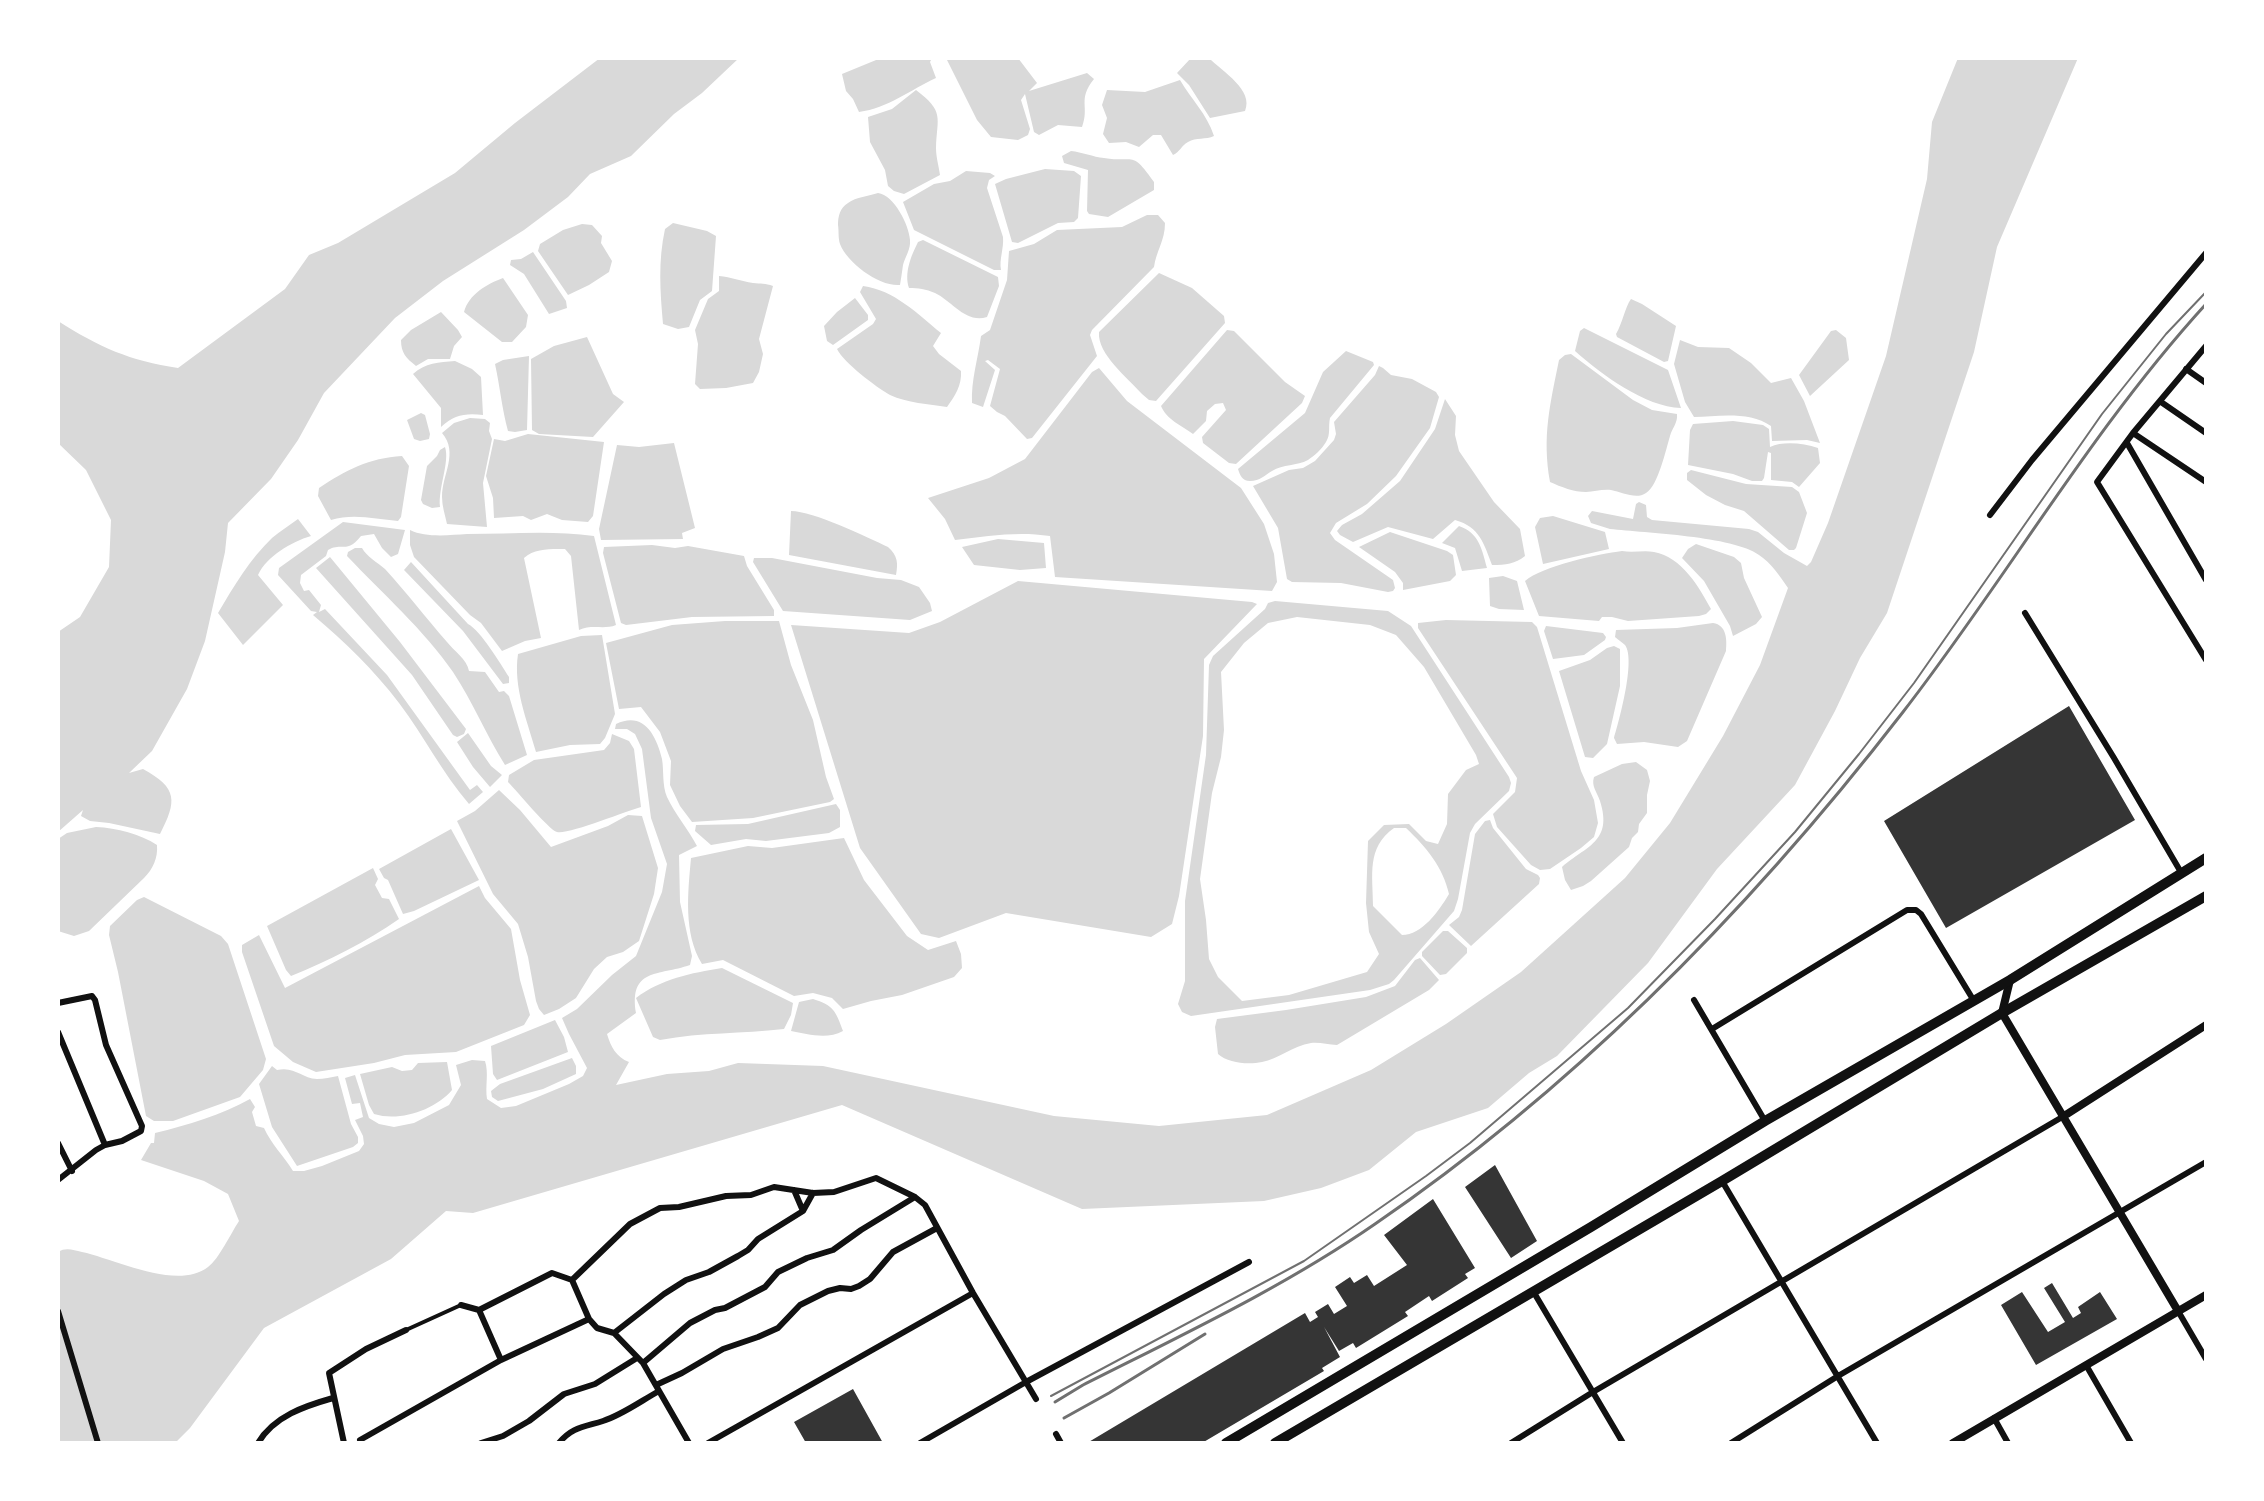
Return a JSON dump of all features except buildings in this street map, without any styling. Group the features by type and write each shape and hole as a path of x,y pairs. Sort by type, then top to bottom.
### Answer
{"highway":[{"path":"1226,1443 1765,1121 2010,980 2206,858"},
{"path":"1275,1443 2002,1013 2206,896"}],"main road":[{"path":"2010,980 2002,1013 2178,1311"},
{"path":"2064,1116 2206,1025"},
{"path":"1953,1443 2206,1295"}],"street":[{"path":"1990,515 2032,460 2206,253"},
{"path":"2205,657 2097,482 2133,433 2206,346"},
{"path":"2186,369 2206,383"},
{"path":"2161,402 2206,433"},
{"path":"2133,433 2206,482"},
{"path":"2127,443 2206,580"},
{"path":"2025,613 2148,810 2182,874"},
{"path":"1712,1029 1912,909 1921,914 1974,1001"},
{"path":"58,1003 92,996 95,1000 106,1045 142,1126 141,1131 89,1155 58,1180"},
{"path":"1694,1000 1765,1121"},
{"path":"58,1032 105,1145"},
{"path":"58,1062 68,1057"},
{"path":"1511,1443 2064,1116"},
{"path":"58,1143 72,1171"},
{"path":"1731,1443 1838,1376 2206,1162"},
{"path":"572,1280 623,1229 654,1210 726,1196 755,1194 774,1187 813,1193 834,1192 876,1178 925,1205 1036,1399"},
{"path":"1722,1181 1877,1443"},
{"path":"794,1190 803,1211"},
{"path":"614,1333 686,1280 709,1272 748,1250 758,1239 803,1211 813,1193"},
{"path":"481,1443 503,1436 529,1421 564,1394 595,1384 640,1360 690,1323 765,1287 778,1272 833,1250 915,1197"},
{"path":"559,1443 572,1430 603,1421 723,1349 778,1328 800,1305 828,1291 859,1286 870,1279 893,1252 937,1228"},
{"path":"920,1443 1249,1262"},
{"path":"344,1443 329,1373 366,1349 461,1305 479,1310 552,1273 572,1280 589,1319 597,1328 614,1333 640,1360 689,1443"},
{"path":"1533,1291 1623,1443"},
{"path":"708,1443 973,1293"},
{"path":"479,1310 501,1360"},
{"path":"58,1311 98,1443"},
{"path":"2178,1311 2206,1359"},
{"path":"358,1442 501,1360 589,1319"},
{"path":"2086,1365 2131,1443"},
{"path":"258,1443 276,1422 300,1409 333,1398"},
{"path":"1994,1418 2008,1443"}],"shaded area":[{"path":"600,58 739,58 631,156 590,174 568,197 524,230 443,281 395,318 324,393 298,440 271,479 228,523 225,552 205,641 187,689 152,751 129,773 143,769 168,789 171,804 160,834 90,821 81,816 83,810 58,832 58,632 80,617 109,567 111,520 86,470 58,443 58,321 115,352 178,368 285,289 309,255 338,243 455,173"},
{"path":"881,58 932,58 930,62 936,78 889,103 859,112 846,91 842,74"},
{"path":"946,58 1018,58 1037,83 1029,91 1087,73 1094,79 1086,92 1082,127 1058,125 1039,135 1034,132 1025,94 1021,100 1030,129 1028,135 1018,140 991,137 977,120"},
{"path":"1191,58 1209,58 1236,82 1245,96 1245,111 1210,118 1189,85 1177,73"},
{"path":"1958,58 2078,58 1997,247 1974,352 1887,613 1860,658 1795,785 1717,869 1648,963 1557,1056 1529,1073 1488,1108 1416,1132 1369,1170 1321,1188 1264,1201 1082,1209 842,1105 473,1213 446,1211 391,1259 264,1328 190,1428 175,1443 58,1443 58,1252 73,1250 163,1275 195,1274 212,1263 239,1221 228,1194 204,1181 141,1160 154,1143 155,1133 204,1119 250,1099 255,1107 252,1112 256,1126 264,1128 293,1171 304,1171 359,1151 364,1144 355,1120 363,1117 360,1103 352,1104 345,1078 355,1075 369,1118 394,1127 414,1123 449,1105 461,1085 456,1065 472,1060 485,1061 487,1099 501,1108 516,1106 583,1076 587,1068 562,1018 577,1009 636,956 662,892 667,864 651,818 642,749 635,734 627,729 615,729 616,724 625,721 641,723 652,734 662,759 667,797 697,846 679,855 680,902 692,956 690,965 648,976 637,988 636,1013 607,1034 615,1051 629,1062 616,1085 667,1074 709,1071 738,1063 823,1066 1054,1116 1159,1126 1267,1115 1371,1070 1446,1024 1521,972 1625,878 1670,823 1723,736 1760,665 1788,588 1767,562 1747,549 1710,539 1610,529 1591,523 1588,516 1592,511 1633,519 1639,502 1646,505 1647,517 1652,520 1749,529 1807,566 1811,562 1828,523 1886,356 1927,179 1932,122"},
{"path":"1180,80 1214,136 1191,140 1173,155 1161,135 1153,135 1139,147 1126,142 1109,143 1103,134 1107,118 1102,105 1107,90 1145,92"},
{"path":"916,90 932,104 937,116 936,151 940,175 904,194 888,186 885,170 870,142 868,117 892,109"},
{"path":"1071,151 1137,162 1154,182 1154,190 1108,217 1089,214 1088,170 1064,163 1062,156"},
{"path":"1045,169 1074,171 1081,176 1078,218 1074,222 1058,223 1018,243 1012,242 995,184"},
{"path":"966,171 995,176 989,180 987,188 1003,237 1001,270 994,270 914,230 903,202 934,184 950,181"},
{"path":"878,193 895,205 909,234 910,247 900,285 883,282 865,272 850,259 839,242 838,218 843,207 855,199"},
{"path":"1147,215 1158,215 1165,223 1154,267 1092,330 1090,335 1097,356 1032,438 1027,439 1005,416 990,406 1000,369 988,360 985,361 995,370 983,407 972,403 981,336 990,330 1007,280 1009,251 1034,244 1057,230 1122,227"},
{"path":"673,223 716,236 712,291 700,300 689,327 678,329 663,324 660,288 665,229"},
{"path":"582,224 592,225 602,236 601,243 612,261 609,272 568,295 538,251 540,244 563,230"},
{"path":"923,240 998,277 999,286 987,317 966,315 935,293 909,288 909,265 918,242"},
{"path":"533,252 566,301 567,308 549,314 524,274 510,265 511,260 521,259"},
{"path":"1159,273 1192,288 1224,316 1225,323 1156,401 1142,394 1114,365 1103,349 1099,332"},
{"path":"719,276 773,286 759,339 763,354 753,383 700,389 695,384 698,344 695,330 708,299 719,291"},
{"path":"503,278 528,315 526,327 512,342 502,342 464,312 479,290"},
{"path":"863,286 895,298 941,333 933,346 961,371 959,386 947,407 911,402 890,395 841,355 837,349 876,319 860,292"},
{"path":"855,298 868,315 868,320 833,345 827,341 824,326"},
{"path":"1631,299 1676,326 1668,361 1664,362 1617,337"},
{"path":"441,312 462,337 454,346 450,359 428,359 416,366 405,355 401,340 411,330"},
{"path":"1584,328 1668,370 1681,408 1638,396 1610,379 1575,351 1580,331"},
{"path":"1227,330 1234,331 1285,382 1305,396 1302,403 1236,464 1229,463 1203,443 1202,437 1226,410 1223,403 1215,404 1207,411 1206,421 1193,434 1170,418 1161,406"},
{"path":"1836,330 1846,338 1849,360 1810,396 1799,375 1831,331"},
{"path":"587,337 613,394 624,402 593,437 539,434 532,430 531,359 554,346"},
{"path":"1680,340 1698,347 1729,348 1751,363 1771,383 1791,378 1804,401 1820,443 1807,440 1772,441 1771,426 1754,418 1694,417 1685,402 1674,364"},
{"path":"1346,351 1374,365 1330,418 1328,436 1322,447 1304,462 1276,469 1257,480 1243,479 1238,469 1305,413 1323,372"},
{"path":"1571,354 1633,400 1652,410 1677,414 1658,475 1646,493 1638,496 1611,490 1581,492 1550,482 1547,435 1550,406 1559,360"},
{"path":"529,356 527,430 508,431 495,364"},
{"path":"455,361 481,377 483,415 460,416 441,427 441,408 413,374 427,365"},
{"path":"1379,366 1391,375 1412,379 1436,392 1439,397 1430,428 1396,476 1367,504 1336,523 1330,533 1335,540 1393,580 1395,588 1388,592 1341,583 1292,582 1287,579 1278,528 1253,486 1315,461 1334,440 1334,422 1375,375"},
{"path":"1099,368 1127,401 1241,488 1264,524 1274,554 1277,582 1272,591 1055,577 1050,536 1014,534 955,540 945,519 928,498 989,478 1025,459 1092,372"},
{"path":"1445,399 1456,416 1455,435 1459,451 1494,502 1520,529 1525,556 1518,561 1492,565 1476,532 1455,520 1433,539 1388,527 1353,542 1337,531 1400,481 1435,429"},
{"path":"421,413 425,415 430,434 429,439 420,441 414,439 407,420"},
{"path":"470,418 485,419 490,423 492,439 483,483 487,527 447,524 442,504 449,448 442,433 454,423"},
{"path":"1733,421 1763,425 1769,429 1770,447 1793,443 1818,448 1820,463 1799,487 1792,482 1771,480 1771,453 1768,452 1762,481 1688,465 1693,424"},
{"path":"528,434 604,442 593,516 588,522 562,520 547,514 531,520 523,516 494,518 493,498 486,476 494,439 505,441"},
{"path":"674,443 695,528 682,533 683,539 601,540 599,529 617,445 639,447"},
{"path":"445,447 440,507 432,508 421,500 427,466"},
{"path":"402,456 409,466 398,521 356,517 331,520 318,496 319,488 358,466"},
{"path":"1691,470 1746,484 1792,487 1799,492 1807,513 1796,548 1789,550 1744,511 1706,495 1687,480 1687,473"},
{"path":"791,511 826,520 888,547 896,560 896,575 789,555"},
{"path":"1553,516 1605,532 1609,549 1543,564 1535,527 1540,518"},
{"path":"298,519 311,536 280,551 258,575 283,605 243,645 218,613 257,555 272,538"},
{"path":"343,522 405,530 398,554 391,557 374,534 361,536 352,545 328,550 326,556 301,575 300,583 304,591 309,590 321,605 319,612 325,609 387,675 470,790 477,785 483,792 469,804 389,691 359,657 313,615 317,612 311,611 278,575 279,568"},
{"path":"1459,526 1475,537 1487,568 1462,571 1455,548 1442,543"},
{"path":"410,530 438,535 546,533 594,536 616,625 579,630 571,556 565,549 538,551 524,558 541,638 502,651 481,623 414,557"},
{"path":"1390,532 1447,551 1453,555 1456,575 1450,581 1403,590 1403,583 1395,572 1359,547"},
{"path":"998,539 1044,543 1046,568 1020,570 974,565 962,547"},
{"path":"1696,544 1734,557 1741,563 1744,578 1762,617 1756,624 1733,636 1704,581 1682,558"},
{"path":"688,546 744,556 774,610 774,616 692,617 626,625 621,623 604,547"},
{"path":"355,548 362,548 385,569 463,659 469,671 485,672 499,692 504,691 509,696 527,755 505,765 460,683 442,657 347,556"},
{"path":"1622,551 1654,552 1673,560 1695,583 1711,609 1699,616 1628,621 1612,617 1602,617 1599,621 1539,616 1525,581 1557,566"},
{"path":"330,557 466,729 464,734 453,735 412,675 316,568"},
{"path":"754,558 772,558 901,580 919,587 932,611 910,620 783,611 753,562"},
{"path":"411,562 484,640 509,677 509,683 503,684 463,631 404,570"},
{"path":"1503,576 1517,581 1524,610 1490,606 1489,578"},
{"path":"1018,581 1257,604 1204,659 1203,736 1179,896 1172,924 1151,937 1006,913 939,938 921,934 860,848 791,625 909,633 940,622"},
{"path":"1275,601 1388,611 1411,626 1511,783 1509,791 1475,824 1470,833 1454,911 1389,984 1370,990 1191,1016 1182,1012 1178,1004 1185,981 1185,901 1206,755 1209,665 1213,656 1268,603","holes":["1297,617 1370,625 1396,635 1424,667 1479,764 1466,770 1448,794 1447,824 1438,844 1426,841 1409,824 1384,825 1368,841 1366,903 1369,932 1379,954 1367,972 1289,995 1242,1001 1218,977 1209,959 1200,879 1224,730 1221,672 1244,643 1268,623","1394,828 1406,828 1427,850 1443,875 1449,894 1423,927 1402,935 1373,906 1375,853"]},
{"path":"1446,620 1532,622 1537,627 1581,771 1594,800 1598,823 1594,837 1550,869 1540,870 1531,865 1497,827 1493,814 1515,792 1517,778 1418,628 1418,623"},
{"path":"779,621 791,665 813,720 834,799 830,802 753,818 692,822 670,785 671,761 660,732 641,707 619,709 606,643 672,625"},
{"path":"1713,623 1724,630 1726,651 1687,741 1678,747 1644,742 1617,744 1614,738 1626,691 1629,663 1625,645 1615,637 1616,630"},
{"path":"1546,626 1603,633 1606,637 1584,655 1553,659 1544,631"},
{"path":"602,635 615,714 605,738 600,744 570,745 536,752 519,691 518,654 581,636"},
{"path":"1614,646 1620,649 1620,686 1607,744 1593,758 1585,757 1559,671 1590,660"},
{"path":"468,733 491,766 502,775 490,787 457,742"},
{"path":"612,734 629,741 634,749 641,807 557,832 508,782 509,775 534,760 604,750"},
{"path":"1636,762 1647,770 1650,781 1647,813 1639,824 1638,832 1629,847 1591,881 1571,890 1562,867 1595,842 1603,826 1594,777 1622,764"},
{"path":"499,790 551,847 608,826 628,815 642,816 658,868 654,894 639,941 623,952 607,957 594,969 576,998 544,1015 536,1001 518,924 493,894 457,821 475,811"},
{"path":"836,804 840,810 840,827 829,833 766,841 746,839 711,845 695,831 696,825 748,824"},
{"path":"1490,820 1526,869 1540,878 1539,884 1471,946 1449,925 1462,910 1475,834 1485,821"},
{"path":"96,827 120,830 143,838 157,845 157,854 144,878 89,931 74,936 58,931 58,839 67,833"},
{"path":"451,829 479,880 403,914 388,880 379,869"},
{"path":"844,838 864,880 907,936 928,950 956,941 962,968 954,977 902,995 843,1009 832,998 813,993 794,996 723,960 702,964 689,926 691,858 748,846 772,848"},
{"path":"373,868 378,879 375,885 382,898 389,899 399,919 373,936 291,976 267,926"},
{"path":"479,886 511,929 530,1015 524,1025 456,1052 405,1055 316,1072 293,1062 274,1046 242,945 259,935 285,988"},
{"path":"144,897 221,936 228,944 266,1059 263,1070 240,1097 173,1121 154,1121 146,1116 109,935 110,926"},
{"path":"1443,931 1448,931 1467,948 1467,953 1446,974 1440,975 1422,956 1422,952"},
{"path":"1420,958 1439,980 1429,990 1337,1045 1311,1043 1256,1063 1233,1061 1218,1054 1217,1019 1366,997 1395,986"},
{"path":"722,968 793,1003 784,1029 660,1040 653,1037 636,998 666,981"},
{"path":"813,999 833,1010 843,1031 824,1036 791,1031 799,1002"},
{"path":"555,1020 568,1052 497,1080 493,1074 491,1046"},
{"path":"572,1058 576,1074 543,1089 498,1101 492,1097 491,1091 500,1084"},
{"path":"447,1062 452,1090 445,1097 427,1108 406,1115 374,1114 360,1074 392,1067 402,1071 412,1070 418,1063"},
{"path":"272,1066 311,1078 338,1076 358,1143 297,1166 272,1127 259,1084"}],"tram line":[{"path":"1051,1396 1304,1261 1470,1143 1628,1008 1795,832 1859,754 1914,683 2102,414 2166,334 2206,292"}],"railway":[{"path":"1055,1402 1305,1269 1375,1224 1522,1113 1659,989 1724,923 1846,784 1941,661 2125,402 2206,304"},
{"path":"1064,1418 1205,1334"}]}
